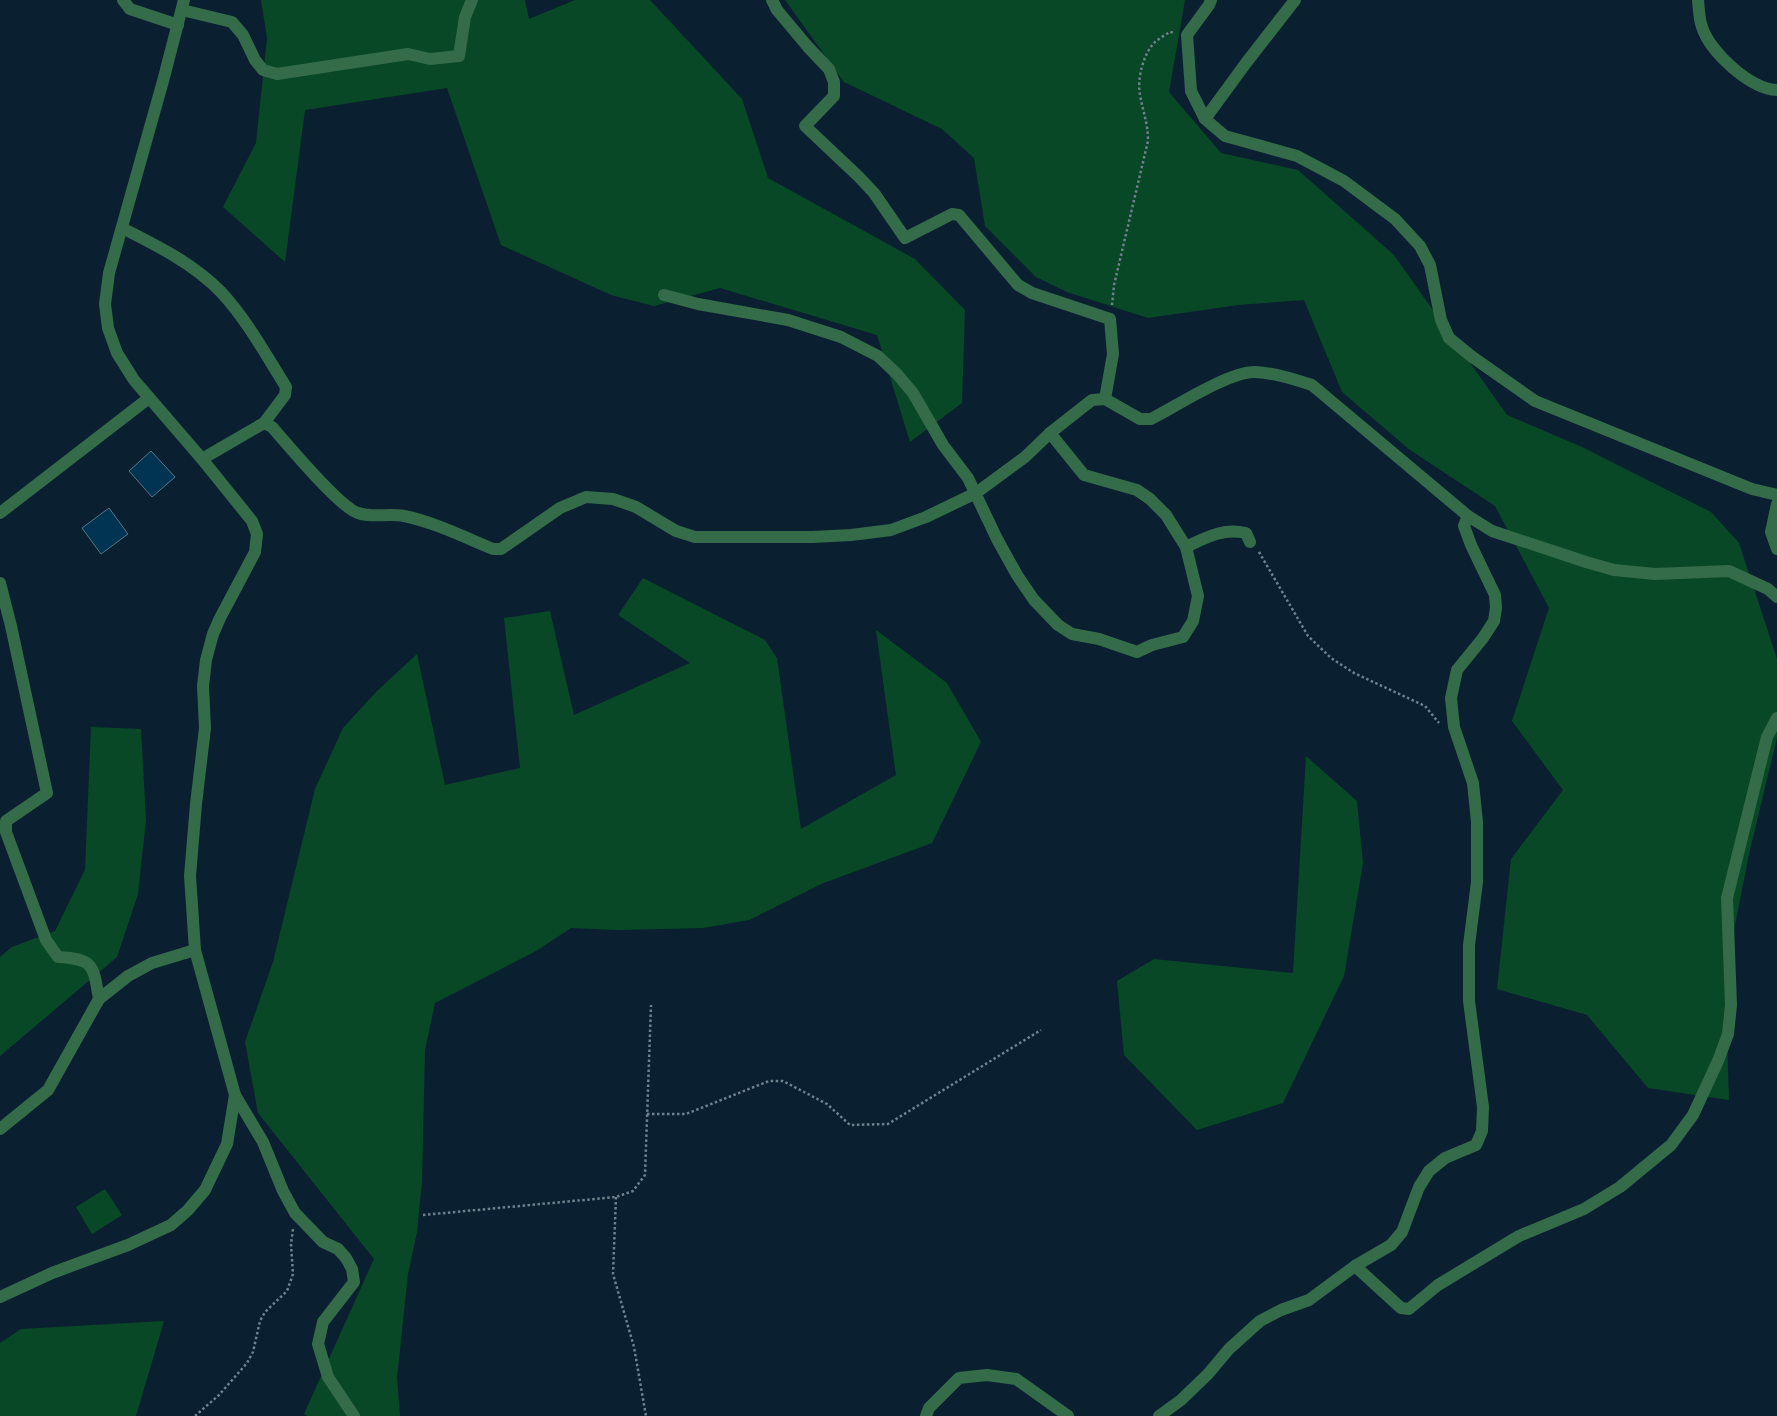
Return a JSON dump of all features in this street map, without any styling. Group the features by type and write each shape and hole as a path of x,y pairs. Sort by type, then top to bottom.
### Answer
{"street":[{"path":"123,0 130,9 178,25"},
{"path":"354,1416 328,1377 318,1344 323,1322 354,1282 352,1269 338,1249 323,1242 295,1213 283,1191 263,1142 235,1096 195,950 190,876 196,804 206,728 203,686 206,660 213,634 220,618 255,552 257,534 252,521 134,380 118,353 108,328 105,304 109,273 183,5 232,22 243,35 255,60 264,70 277,74 408,54 430,59 459,56 465,17 472,0"},
{"path":"772,0 777,10 829,70 834,82 834,96 804,126 874,193 905,238 952,214 959,215 1018,285 1032,293 1110,319 1113,354 1105,399"},
{"path":"1211,0 1187,35 1191,91 1206,119 1225,136 1297,156 1344,181 1395,219 1420,246 1430,265 1441,320 1449,338 1471,356 1535,401 1752,489 1777,495"},
{"path":"1206,119 1246,63 1295,0"},
{"path":"1698,0 1702,27 1713,47 1747,79 1772,90 1777,90"},
{"path":"122,228 163,249 199,273 221,292 245,322 286,387 285,395 264,423 202,459"},
{"path":"664,295 698,304 788,320 841,337 878,356 913,393 943,445 968,478 997,539 1017,575 1034,600 1058,625 1072,634 1099,638 1136,652 1184,637 1193,621 1198,596 1186,547 1166,515 1150,499 1137,490 1084,475 1050,433"},
{"path":"264,423 272,427 342,503 357,513 373,516 401,516 420,520 494,549 501,549 560,508 586,497 613,499 629,504 676,531 695,537 814,537 891,530 926,517 976,493 1025,457 1050,433 1092,400 1105,399 1140,419 1150,419 1230,377 1254,372 1282,375 1312,385 1468,516 1492,531 1614,570 1655,574 1729,571 1768,589 1777,597"},
{"path":"0,513 149,398"},
{"path":"1777,504 1771,532 1777,549"},
{"path":"1159,1416 1181,1400 1208,1374 1229,1349 1260,1321 1281,1310 1309,1300 1355,1266 1391,1245 1402,1232 1419,1187 1429,1171 1445,1158 1476,1145 1482,1131 1483,1107 1470,1001 1469,968 1469,945 1477,882 1477,822 1473,783 1456,734 1451,698 1457,670 1494,621 1496,608 1495,596 1470,545 1464,526 1468,516"},
{"path":"1186,547 1214,534 1232,530 1246,534 1250,542"},
{"path":"0,583 47,793 6,821 6,832 46,940 58,957 76,958 87,962 94,972 99,999"},
{"path":"1355,1266 1401,1308 1409,1309 1438,1286 1519,1236 1584,1209 1620,1186 1671,1145 1692,1115 1718,1061 1728,1034 1731,1005 1727,898 1767,737 1777,718"},
{"path":"0,1129 48,1090 99,999 128,976 152,963 195,950"},
{"path":"0,1297 52,1273 128,1245 170,1225 188,1210 205,1190 227,1144 235,1096"},
{"path":"926,1416 929,1408 959,1378 987,1375 1016,1379 1068,1416"}],"path":[{"path":"1110,319 1114,285 1148,141 1148,126 1140,94 1140,79 1146,55 1154,42 1170,32 1187,35"},
{"path":"1250,542 1255,544 1308,636 1331,658 1354,673 1425,706 1440,724"},
{"path":"422,1215 616,1196 633,1191 645,1175 650,1005"},
{"path":"647,1114 686,1114 769,1081 783,1081 827,1104 850,1125 888,1124 1041,1030"},
{"path":"616,1196 613,1274 634,1347 646,1416"},
{"path":"195,1416 218,1395 247,1363 254,1352 260,1321 265,1312 287,1291 293,1274 291,1244 295,1213"}],"green space":[{"path":"261,0 525,0 529,19 575,0 650,0 742,99 768,178 915,259 965,310 962,403 910,442 877,335 720,288 654,306 611,295 501,245 447,88 305,110 285,262 223,207 256,143 267,38"},
{"path":"785,0 1185,0 1169,92 1221,153 1298,170 1394,255 1507,415 1582,447 1711,512 1739,543 1777,659 1777,738 1749,854 1725,976 1729,1100 1648,1088 1587,1015 1497,989 1511,859 1563,790 1512,721 1549,608 1495,506 1410,450 1342,392 1304,300 1238,305 1148,318 1067,292 1036,277 985,226 974,158 942,129 844,82"},
{"path":"643,578 765,640 777,658 801,829 896,775 876,630 947,683 981,742 932,843 821,884 749,920 703,928 618,930 571,928 536,951 435,1003 425,1050 422,1181 417,1232 408,1274 397,1378 400,1416 307,1416 304,1414 374,1259 258,1113 245,1042 273,962 315,789 343,728 377,691 417,654 445,785 520,768 504,618 550,611 574,715 690,663 618,615"},
{"path":"91,727 141,729 146,820 138,894 117,957 0,1056 0,957 12,947 55,931 85,870"},
{"path":"1306,756 1357,801 1363,863 1344,976 1283,1103 1197,1130 1124,1055 1117,981 1154,959 1293,973"},
{"path":"105,1189 122,1215 92,1234 76,1207"},
{"path":"164,1321 136,1416 0,1416 0,1343 21,1329"}],"building":[{"path":"151,451 175,477 152,497 129,471"},
{"path":"109,508 128,534 101,554 82,528"}]}
